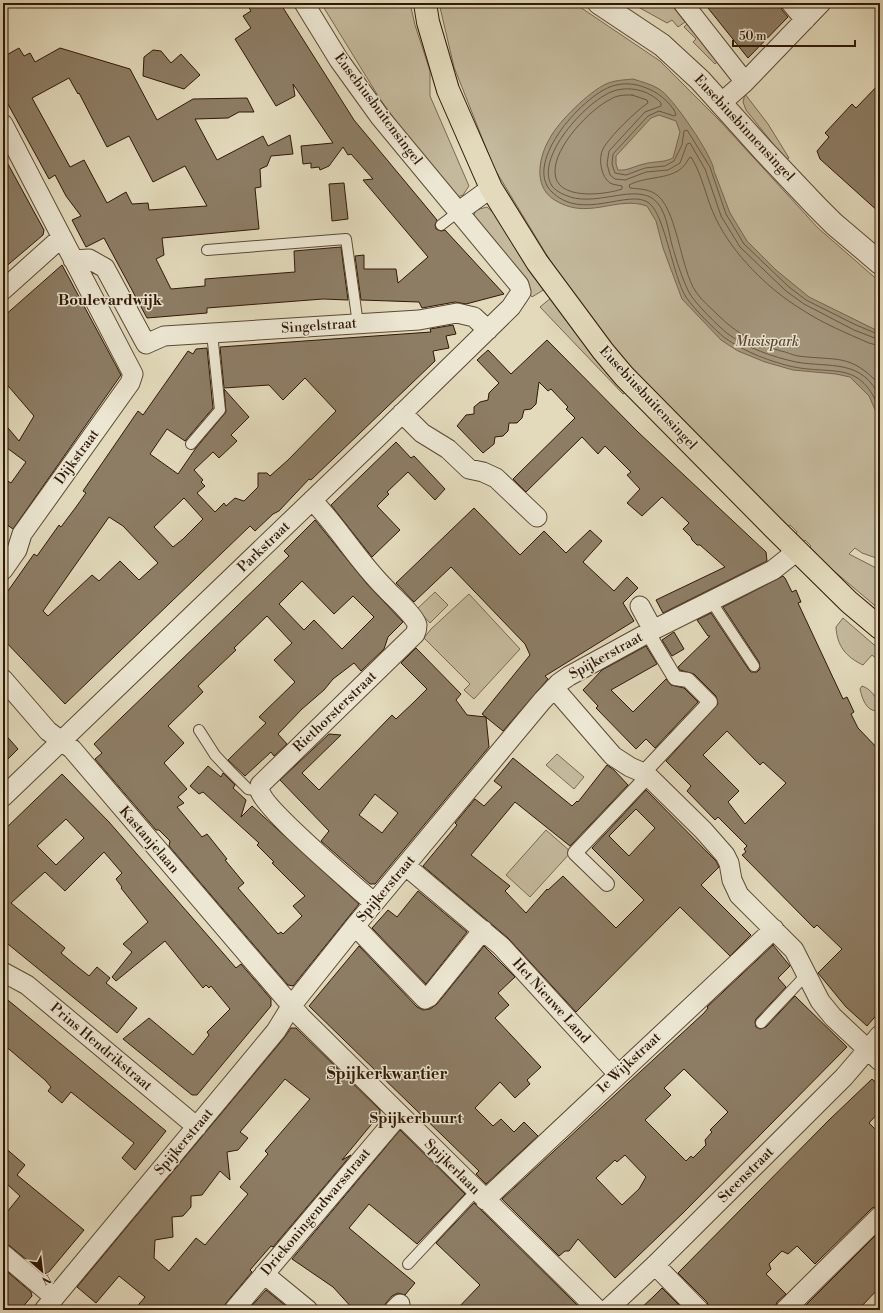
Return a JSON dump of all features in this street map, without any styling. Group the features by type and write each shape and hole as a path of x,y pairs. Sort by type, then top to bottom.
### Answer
{"main road":[{"name":"Eusebiusbuitensingel","path":"425,3 428,22 448,90 491,188 538,262 603,351 655,409 849,602 880,628"}],"street":[{"name":"Eusebiusbuitensingel","path":"304,3 339,60 380,117 519,285 521,292"},
{"name":"Eusebiusbinnensingel","path":"599,3 662,45 700,80 720,104 834,224 880,263"},
{"path":"683,3 745,82"},
{"path":"791,3 805,20"},
{"path":"720,104 745,82 821,3"},
{"path":"3,124 73,260 132,369"},
{"path":"458,212 491,188"},
{"path":"3,290 62,237"},
{"path":"73,260 89,259 105,268 146,344"},
{"name":"Parkstraat","path":"3,797 488,330 511,307 521,292"},
{"name":"Singelstraat","path":"146,344 164,336 419,320 457,313 474,317 488,330"},
{"name":"Dijkstraat","path":"3,570 17,550 22,534 130,383 133,374 132,369 146,344"},
{"path":"402,413 422,433 448,449 469,469 483,472 496,478 537,517"},
{"name":"Riethorsterstraat","path":"260,791 260,785 414,634 417,625 405,609 366,569 322,510 312,500"},
{"name":"Spijkerstraat","path":"49,1304 276,1031 292,1005 355,926 554,688 569,676 650,631 773,570 797,551"},
{"path":"608,884 575,853 710,702 688,680 675,678 650,631 640,606"},
{"name":"Kastanjelaan","path":"3,679 48,731 72,749 292,1005"},
{"path":"554,688 613,756 630,767 646,774 703,830 725,855 729,863 732,880 739,895 794,950 820,1001 876,1048"},
{"path":"260,791 266,801 306,842 374,903"},
{"name":"Het Nieuwe Land","path":"406,866 501,946 618,1074"},
{"path":"355,926 425,999 429,997 483,930"},
{"name":"1e Wijkstraat","path":"481,1195 618,1074 774,929"},
{"name":"Prins Hendrikstraat","path":"3,972 27,985 197,1127"},
{"name":"Spijkerlaan","path":"292,1005 301,1017 598,1310"},
{"name":"Steenstraat","path":"607,1310 655,1265 844,1077 876,1048"},
{"name":"Driekoningendwarsstraat","path":"234,1310 399,1114"},
{"path":"785,1310 880,1216"},
{"path":"3,1254 49,1304"},
{"path":"655,1265 699,1310"},
{"path":"264,1274 308,1310"}],"lane":[{"path":"441,225 458,212"},
{"path":"207,250 346,239 358,324"},
{"path":"191,444 220,410 212,333"},
{"path":"711,601 754,666"},
{"path":"199,730 215,755 248,789 260,791"},
{"path":"761,1023 806,975"},
{"path":"408,1264 481,1195"}],"green space":[{"path":"321,3 410,3 415,25 430,71 430,96 469,186 463,195 457,197 417,150 380,99"},
{"name":"Musispark","path":"439,3 574,3 660,61 719,120 818,228 880,282 880,558 879,559 862,553 855,548 849,554 880,570 880,610 808,549 811,546 805,540 801,543 794,536 797,532 790,525 787,527 691,433 605,340 551,262 494,168 454,67"},
{"path":"631,3 670,3 685,22 678,27 672,20 667,23"},
{"path":"689,22 719,60 715,64 693,42 696,39 684,27"},
{"path":"745,94 768,124 789,158 786,160 746,110 743,102"},
{"path":"487,207 496,215 545,289 532,297 473,217 476,210"},
{"path":"552,297 626,392 623,394 540,307"},
{"path":"435,592 448,605 430,623 417,609"},
{"path":"469,594 520,649 474,699 464,690 470,684 424,638 431,629"},
{"path":"843,618 880,650 880,662 872,655 863,665 847,654 840,645 836,627"},
{"path":"862,686 871,691 877,700 880,706 877,711 870,709 865,703 860,689"},
{"path":"557,754 584,777 574,789 546,765"},
{"path":"546,830 571,852 530,897 506,875"}],"water":[{"path":"633,79 659,89 673,103 682,115 707,154 730,213 747,241 776,270 809,297 880,332 880,421 869,396 850,377 836,374 793,370 765,362 738,351 721,340 682,299 663,248 656,221 647,206 635,203 578,208 566,205 553,199 547,193 540,178 540,170 543,153 554,131 583,100 599,88 606,84 620,80","holes":["659,115 676,121 680,132 673,158 666,161 648,163 625,170 618,170 616,156 651,118"]}],"building":[{"path":"246,3 280,3 354,120 437,220 435,225 436,229 441,231 445,230 504,294 466,304 455,302 422,308 419,302 361,300 355,256 364,255 364,269 396,269 398,283 428,257 363,180 373,179 351,154 348,155 343,147 329,166 320,170 319,167 311,168 311,163 303,164 301,146 333,143 293,84 295,96 276,106 235,39 251,28 243,16 251,11"},
{"path":"704,3 780,3 782,10 788,17 748,58"},
{"path":"19,48 24,56 30,53 35,62 60,48 130,69 157,120 193,99 247,98 254,112 239,112 228,118 195,119 217,160 263,136 268,146 290,135 293,154 271,156 267,166 260,169 261,187 255,188 259,229 162,238 164,255 156,259 171,289 205,286 205,279 295,272 294,251 341,247 348,300 323,299 207,308 207,313 147,318 104,238 86,247 72,220 81,216 66,196 55,175 49,179 3,95 3,57","holes":["69,78 78,94 79,93 107,147 129,136 153,182 185,166 207,206 149,210 148,203 132,204 126,192 107,203 84,160 70,167 32,98"]},
{"path":"153,50 161,51 171,63 181,54 200,75 184,89 143,76 144,57"},
{"path":"880,83 880,213 820,159 817,151 829,137 825,133 852,104 856,108"},
{"path":"3,155 44,230 43,235 3,269"},
{"path":"344,183 348,219 332,221 329,184"},
{"path":"62,265 121,375 13,529 3,522 3,478 11,483 26,462 3,445 3,422 19,441 34,416 3,380 3,317"},
{"path":"453,325 456,334 446,336 449,348 433,351 435,361 311,480 309,479 279,511 273,514 255,531 250,526 65,704 3,639 3,598 34,554 37,556 59,525 61,527 76,507 86,493 83,491 138,411 143,415 188,351 193,354 196,349 207,348 213,408 185,441 167,429 150,454 178,474 196,448 226,412 224,389 249,417 231,435 237,441 219,458 213,452 194,470 203,480 201,482 205,486 197,493 215,512 224,503 226,506 235,498 244,501 258,487 258,473 267,473 270,476 288,460 336,411 305,378 283,400 269,385 224,388 220,347 431,332 430,329","holes":["184,498 203,519 173,547 154,527","109,517 123,526 158,563 139,580 120,561 99,581 92,575 48,616 43,611"]},
{"path":"547,340 638,432 766,552 767,561 663,613 656,600 725,567 692,540 683,529 689,523 662,497 642,516 627,503 640,489 627,475 631,472 605,446 598,454 582,437 526,492 513,479 575,418 566,409 568,407 551,389 548,391 539,382 536,404 531,409 524,410 522,418 517,423 509,423 508,431 503,436 495,437 494,444 483,453 457,426 466,415 474,414 474,407 480,402 488,400 489,393 499,383 477,360 488,350 511,374"},
{"path":"396,442 411,458 414,456 445,489 435,500 408,472 387,492 389,494 377,506 400,530 372,557 331,505"},
{"path":"474,508 520,555 544,531 566,553 590,530 602,541 583,562 614,591 627,577 638,588 623,603 634,621 545,676 548,679 503,731 482,714 530,655 525,644 451,567 414,602 396,583"},
{"path":"315,520 367,584 403,622 388,637 384,649 361,671 354,663 333,679 324,690 302,709 278,734 287,744 274,756 271,752 245,776 228,760 266,723 259,717 295,682 274,660 292,643 267,616 234,648 236,650 198,686 203,692 168,726 184,743 164,763 187,789 178,797 184,803 177,807 202,837 207,834 227,859 225,860 244,883 238,888 278,934 281,932 283,934 302,916 293,906 305,896 272,863 274,862 257,845 259,843 203,792 199,794 190,786 208,766 221,777 223,773 235,785 233,788 246,800 241,817 252,806 359,904 293,986 288,985 169,846 170,841 159,830 156,830 95,759 102,753 94,744 289,556 284,551","holes":["302,581 334,614 353,596 374,617 342,649 314,620 304,630 279,604"]},
{"path":"783,576 792,592 796,590 801,602 798,603 843,699 847,697 854,712 851,714 858,728 880,751 880,1011 867,1026 846,1007 818,973 842,949 817,925 814,928 742,855 746,852 744,849 747,846 718,817 715,820 687,791 691,786 666,761 718,704 716,696 694,674 680,670 678,667 710,636 708,636 697,620 711,613 749,670 751,672 757,672 760,669 759,662 723,607","holes":["727,731 760,765 763,762 786,783 745,824 728,802 739,791 703,755"]},
{"path":"674,632 684,649 672,656 662,640"},
{"path":"646,646 657,664 611,690 633,712 666,679 671,685 684,688 698,702 655,748 646,739 636,749 596,708 598,706 583,690 602,670"},
{"path":"416,648 461,694 456,700 467,715 486,717 489,747 375,884 370,884 321,841 329,831 280,780 329,734 341,735 302,773 319,790 392,715 396,719 414,702 427,689 401,663","holes":["375,794 398,813 382,833 359,815"]},
{"path":"3,732 18,749 3,764"},
{"path":"513,758 572,806 577,801 578,802 607,765 614,770 628,785 570,846 515,802 471,855 510,886 505,891 526,913 547,889 548,890 563,876 616,928 644,900 592,848 646,790 716,861 719,867 701,885 751,935 730,956 680,907 576,1012 508,938 423,866 457,825 455,823 475,799 484,806 502,787 494,781","holes":["636,809 655,828 629,856 609,836"]},
{"path":"62,774 109,822 236,968 241,964 271,999 271,1006 197,1095 192,1095 123,1039 149,1018 193,1055 209,1035 207,1032 230,1009 211,986 209,988 206,985 203,988 165,941 116,981 112,977 132,952 123,944 148,922 121,888 122,887 116,879 122,873 104,852 65,891 45,872 11,903 65,948 61,953 74,964 89,976 97,967 110,978 106,983 137,1008 117,1033 3,940 3,831","holes":["66,819 84,838 56,865 37,846"]},
{"path":"418,891 467,932 426,984 372,928 388,910 397,917"},
{"path":"773,945 790,966 778,978 786,987 756,1019 756,1027 760,1029 766,1027 795,996 847,1047 684,1212 615,1278 578,1239 569,1251 565,1251 559,1256 502,1199 704,1013 708,1008 707,1007","holes":["684,1069 728,1112 710,1130 712,1132 705,1140 706,1145 693,1158 691,1156 686,1161 645,1120 671,1095 664,1088","625,1155 646,1177 639,1189 622,1205 596,1178 615,1160 617,1162"]},
{"path":"359,946 417,1007 423,1010 430,1009 437,1004 484,946 515,977 498,993 509,1005 495,1018 541,1067 527,1080 530,1084 515,1098 500,1082 475,1108 493,1126 501,1119 514,1132 524,1122 538,1136 486,1184 476,1174 479,1171 309,1006"},
{"path":"3,996 166,1131 135,1170 122,1158 134,1143 71,1092 62,1103 48,1091 51,1087 45,1080 3,1044"},
{"path":"291,1028 296,1028 380,1110 380,1114 342,1160 351,1155 273,1247 271,1246 250,1270 252,1272 226,1303 223,1310 134,1310 145,1297 119,1276 96,1303 77,1287","holes":["285,1079 310,1099 265,1151 268,1154 240,1187 248,1194 205,1245 196,1238 169,1271 154,1258 155,1240 173,1237 172,1217 183,1216 191,1207 191,1196 202,1195 220,1171 230,1180 227,1152 238,1150 248,1138 240,1132"]},
{"path":"872,1079 880,1086 880,1111 869,1123 880,1134 880,1205 872,1208 815,1264 797,1246 788,1254 782,1251 769,1264 771,1269 766,1274 786,1294 777,1302 774,1310 710,1310 707,1302 678,1273 829,1120"},
{"path":"400,1130 465,1194 417,1244 369,1204 349,1228 415,1283 405,1295 398,1293 392,1296 386,1303 383,1310 354,1310 333,1287 292,1259"},
{"path":"3,1146 25,1165 17,1175 84,1230 48,1273 44,1274 10,1246 3,1243 3,1217 20,1196 8,1185 3,1191"},
{"path":"474,1203 577,1305 572,1310 456,1310 480,1285 436,1243"},
{"path":"880,1231 880,1287 858,1310 801,1310"},
{"path":"3,1268 31,1292 32,1296 20,1310 3,1310"},
{"path":"662,1288 684,1310 639,1310 654,1296"},
{"path":"266,1290 291,1310 248,1310"}],"district":[{"name":"Boulevardwijk","path":"110,300"},
{"name":"Spijkerkwartier","path":"387,1074"},
{"name":"Spijkerbuurt","path":"416,1118"}]}
